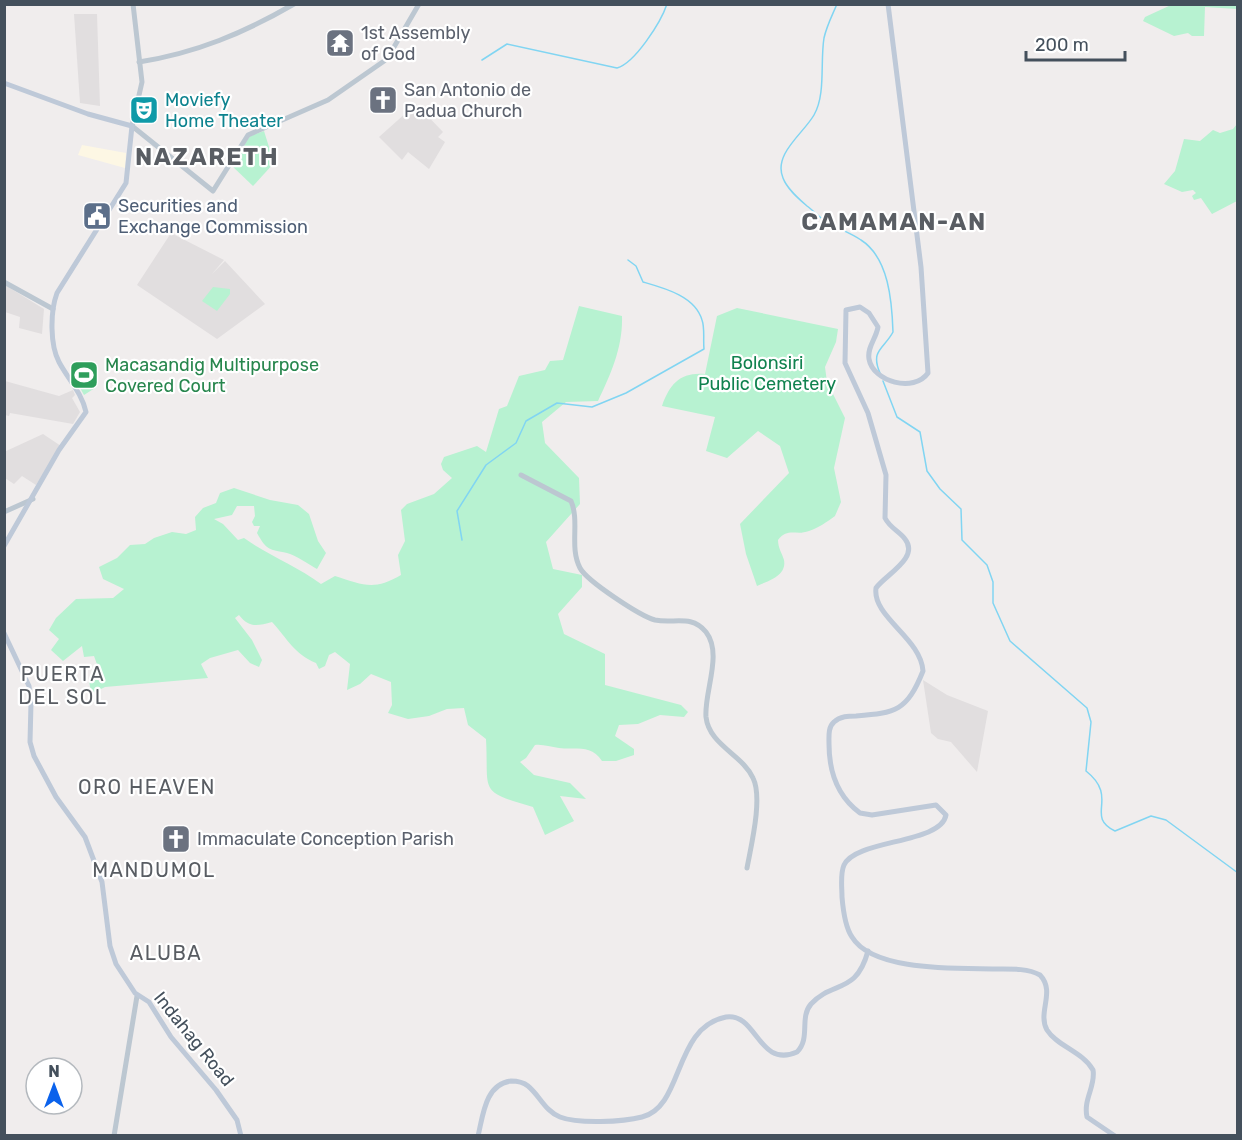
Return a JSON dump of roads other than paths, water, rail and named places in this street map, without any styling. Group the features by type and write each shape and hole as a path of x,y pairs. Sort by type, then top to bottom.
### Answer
{"main road":[{"path":"888,4 921,267 928,369 925,377 914,382 883,378 873,370 869,356 877,332 876,323 869,313 860,307 846,310 844,363 868,414 886,475 885,518 906,539 908,549 902,563 876,588 876,596 882,609 919,654 923,671 908,698 898,710 888,714 845,716 835,720 829,731 830,769 845,797 860,813 872,814 936,805 946,815 945,822 935,831 890,843 845,862 842,875 845,916 851,937 868,951 901,964 1017,970 1040,975 1047,987 1045,1017 1047,1030 1093,1070 1095,1077 1086,1103 1087,1117 1115,1136"},
{"path":"4,83 88,114 132,126 126,183 57,293 53,309 56,356 84,402 86,412 59,450 4,546"},
{"name":"Indahag Road","path":"4,633 29,686 31,748 43,776 86,841 102,882 113,955 137,996 148,1002 171,1037 216,1090 237,1120 240,1136"},
{"path":"478,1136 489,1095 496,1087 510,1081 529,1086 551,1112 568,1119 614,1120 648,1115 661,1105 693,1038 703,1029 725,1017 734,1017 742,1022 774,1054 797,1052 806,1038 806,1015 810,1006 853,979 864,964 868,951"}],"street":[{"path":"133,4 142,82 132,126 213,191 227,165 248,135 328,100 387,59 420,4"},
{"path":"139,62 189,52 251,29 294,4"},
{"path":"4,282 53,309"},
{"path":"521,475 535,484 565,495 571,501 576,557 587,576 650,618 691,621 708,636 712,657 707,722 714,736 750,772 755,782 754,822 747,868"},
{"path":"4,512 33,498"},
{"path":"114,1136 137,996"}],"waterway":[{"path":"482,60 507,44 617,68 624,65 639,50 653,31 667,4"},
{"path":"837,4 824,38 818,107 786,153 781,169 787,186 800,200 825,221 861,240 878,258 890,294 893,332 877,354 880,373"},
{"path":"462,540 457,511 486,465 516,443 526,421 557,403 592,407 626,393 704,349 703,323 693,305 678,294 643,282 636,266 628,260"},
{"path":"883,381 897,417 920,432 927,471 940,489 961,509 962,540 987,565 993,582 993,603 1010,641 1087,708 1091,722 1086,771 1101,790 1101,813 1106,825 1115,831 1151,816 1166,820 1238,873"}],"place":[{"name":"1st Assembly of God","path":"340,43"},
{"name":"San Antonio de Padua Church","path":"383,100"},
{"name":"Moviefy Home Theater","path":"144,110"},
{"name":"Securities and Exchange Commission","path":"97,216"},
{"name":"Macasandig Multipurpose Covered Court","path":"84,375"},
{"name":"Immaculate Conception Parish","path":"176,839"}],"district":[{"name":"NAZARETH","path":"207,157"},
{"name":"CAMAMAN-AN","path":"894,222"},
{"name":"PUERTA DEL SOL","path":"63,686"},
{"name":"ORO HEAVEN","path":"147,787"},
{"name":"MANDUMOL","path":"154,870"},
{"name":"ALUBA","path":"166,953"}],"park label":[{"name":"Bolonsiri Public Cemetery","path":"767,373"}]}
